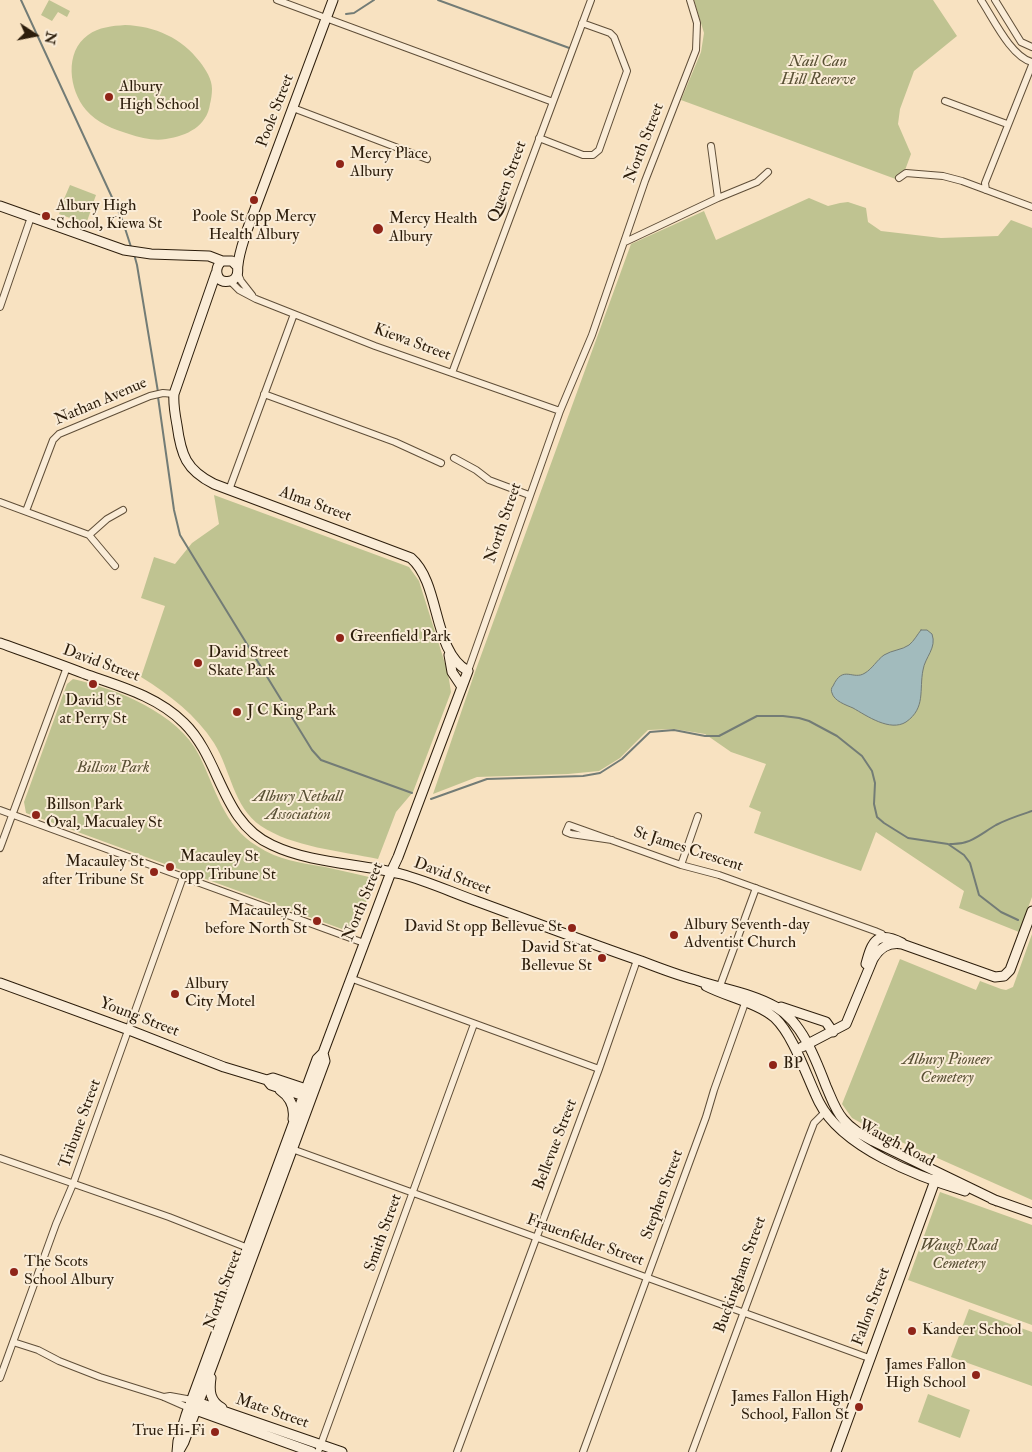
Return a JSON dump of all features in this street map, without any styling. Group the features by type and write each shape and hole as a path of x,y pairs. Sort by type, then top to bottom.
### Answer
{"main road":[{"name":"Poole Street","path":"216,271 238,248 246,233 333,0"},
{"path":"0,206 116,248 142,253 209,256 226,260 238,270"},
{"name":"Poole Street","path":"238,270 246,233"},
{"path":"194,256 206,261 227,281"},
{"name":"Nathan Avenue","path":"205,306 238,270"},
{"name":"Nathan Avenue","path":"174,394 216,271"},
{"name":"Alma Street","path":"174,394 173,402 179,442 187,462 203,479 411,558 417,563 424,576 448,649 452,672 462,687"},
{"name":"David Street","path":"0,643 141,694 160,704 184,722 203,748 234,811 244,825 265,842 282,850 304,856 405,875 636,960 769,1003 791,1018 807,1044"},
{"name":"Alma Street","path":"448,649 458,664 468,671"},
{"name":"North Street","path":"194,1405 216,1356 292,1149 318,1059 323,1053 350,978 391,872 398,859 468,671"},
{"name":"St James Crescent","path":"886,941 906,945 995,977 1004,976 1008,974 1012,966 1032,912"},
{"path":"795,1050 834,1032 848,1022 873,943 879,938 886,941"},
{"name":"David Street","path":"698,981 721,994 761,1009 773,1017 784,1029 795,1050"},
{"name":"Young Street","path":"0,983 224,1067 307,1093"},
{"path":"769,1003 826,1022 834,1032"},
{"name":"Waugh Road","path":"807,1044 834,1104 842,1118 857,1132 936,1177 1032,1213"},
{"name":"Waugh Road","path":"795,1050 825,1112 835,1124 866,1148 914,1173 936,1177"},
{"path":"269,1082 285,1094 290,1101 294,1113 292,1128"},
{"name":"North Street","path":"177,1452 184,1442 194,1405 248,1248 292,1128 307,1093"},
{"name":"Fallon Street","path":"836,1452 936,1177"},
{"path":"216,1356 210,1380 210,1394 217,1405 230,1412"},
{"name":"Mate Street","path":"194,1405 230,1412 319,1448 342,1452"},
{"name":"Mate Street","path":"194,1405 312,1452"}],"street":[{"path":"277,0 553,102"},
{"name":"Queen Street","path":"452,373 591,0"},
{"name":"North Street","path":"468,671 529,495 560,411 592,335 645,181 696,50 697,24 690,0"},
{"path":"981,0 1011,46 1032,67 1007,124 985,183 986,190"},
{"path":"995,0 1022,42 1032,47"},
{"path":"539,138 583,155 593,155 599,150 627,71 614,37 610,33 582,23"},
{"path":"945,101 1007,124"},
{"path":"292,108 428,158"},
{"path":"711,146 718,198"},
{"path":"625,242 718,198 757,182 768,172"},
{"path":"899,178 906,173 943,176 1032,207"},
{"path":"0,307 31,218"},
{"name":"Kiewa Street","path":"238,270 246,288 256,298"},
{"name":"Kiewa Street","path":"227,281 239,290 256,298 375,346 560,411"},
{"path":"229,490 294,314"},
{"name":"Nathan Avenue","path":"26,511 49,448 56,437 63,432 152,395 162,393 174,394"},
{"path":"264,394 395,442 441,464"},
{"path":"454,458 476,470 489,480 529,495"},
{"path":"0,502 89,534 115,566"},
{"path":"89,534 107,519 123,510"},
{"path":"0,848 67,667"},
{"path":"0,810 364,944"},
{"path":"681,865 698,816"},
{"name":"St James Crescent","path":"569,825 566,832 612,840 681,865 719,875 875,931 886,941"},
{"name":"Tribune Street","path":"0,1378 56,1224 74,1184 183,877"},
{"name":"St James Crescent","path":"720,986 756,888"},
{"name":"Bellevue Street","path":"456,1452 599,1069 636,960"},
{"path":"350,978 599,1069"},
{"name":"Stephen Street","path":"583,1452 706,1117 745,1003"},
{"name":"Smith Street","path":"319,1448 474,1024"},
{"name":"Buckingham Street","path":"692,1452 814,1123 825,1112"},
{"name":"Frauenfelder Street","path":"292,1149 869,1358"},
{"path":"0,1158 169,1217 248,1248"},
{"path":"13,1342 38,1350 59,1361 100,1377 164,1397 170,1396 194,1405"}],"green space":[{"path":"49,0 70,11 67,17 58,12 52,21 41,15"},
{"name":"Nail Can Hill Reserve","path":"694,0 933,0 957,36 914,71 900,109 898,124 911,154 901,181 681,100 701,52 704,33"},
{"path":"125,25 147,28 167,35 185,46 200,62 208,75 212,89 208,112 195,129 174,138 157,140 143,138 117,130 100,122 90,115 80,102 73,82 72,61 80,42 97,30"},
{"path":"70,185 96,195 91,209 64,199"},
{"path":"809,198 828,206 848,202 866,208 868,222 881,231 941,238 998,236 1011,220 1032,228 1032,897 1019,932 959,908 964,891 876,832 861,871 754,833 761,812 749,807 766,764 731,752 705,734 674,729 648,730 620,758 599,771 477,777 433,794 475,672 631,244 704,211 716,240"},
{"path":"64,200 91,210 86,224 59,214"},
{"name":"Albury Netball Association","path":"214,495 409,567 419,581 448,673 451,692 413,792 396,812 378,859 302,844 273,833 261,826 244,809 233,788 220,754 199,723 182,706 141,677 165,606 141,598 154,557 175,564 192,543 219,524"},
{"name":"Billson Park","path":"73,679 127,696 162,715 177,727 199,755 228,817 245,837 257,846 273,855 290,860 369,877 373,884 356,928 350,932 26,813 24,802 67,684"},
{"name":"Albury Pioneer Cemetery","path":"1032,934 1032,1200 872,1129 852,1118 842,1104 900,959 976,990 980,981 1006,990 1013,987"},
{"name":"Waugh Road Cemetery","path":"940,1192 1032,1225 1032,1325 908,1280"},
{"path":"969,1309 1032,1332 1032,1386 951,1357"},
{"path":"928,1394 970,1410 960,1438 918,1422"}],"water":[{"path":"921,630 927,630 932,634 933,644 924,665 917,711 906,722 900,725 893,725 879,722 833,696 832,688 841,676 844,674 861,675 865,673 884,655 909,645"}],"waterway":[{"path":"21,0 122,219 131,247"},
{"path":"346,14 354,13 374,0"},
{"path":"438,0 572,49"},
{"path":"134,254 158,392"},
{"path":"158,397 174,510 180,535 312,750 321,760 412,793"},
{"path":"431,799 487,779 583,776 600,773 622,759 650,732 674,730 705,736 719,736 757,716 799,718 809,721 837,736 862,756 872,771 875,783 874,804 877,817 908,838 948,844 964,855 970,863 979,895 1001,912 1018,920"},
{"path":"950,844 969,841 1000,823 1032,811"}],"place":[{"name":"Albury High School","path":"109,97"},
{"name":"Mercy Place Albury","path":"340,164"},
{"name":"Poole St opp Mercy Health Albury","path":"254,200"},
{"name":"Albury High School, Kiewa St","path":"46,216"},
{"name":"Mercy Health Albury","path":"378,229"},
{"name":"Greenfield Park","path":"340,638"},
{"name":"David Street Skate Park","path":"198,663"},
{"name":"David St at Perry St","path":"93,684"},
{"name":"J C King Park","path":"237,712"},
{"name":"Billson Park Oval, Macualey St","path":"36,815"},
{"name":"Macauley St opp Tribune St","path":"170,867"},
{"name":"Macauley St after Tribune St","path":"154,872"},
{"name":"Macauley St before North St","path":"317,921"},
{"name":"David St opp Bellevue St","path":"572,928"},
{"name":"Albury Seventh-day Adventist Church","path":"674,935"},
{"name":"David St at Bellevue St","path":"602,958"},
{"name":"Albury City Motel","path":"175,994"},
{"name":"BP","path":"773,1065"},
{"name":"The Scots School Albury","path":"14,1272"},
{"name":"Kandeer School","path":"912,1331"},
{"name":"James Fallon High School","path":"976,1375"},
{"name":"James Fallon High School, Fallon St","path":"859,1407"},
{"name":"True Hi-Fi","path":"215,1432"}]}
